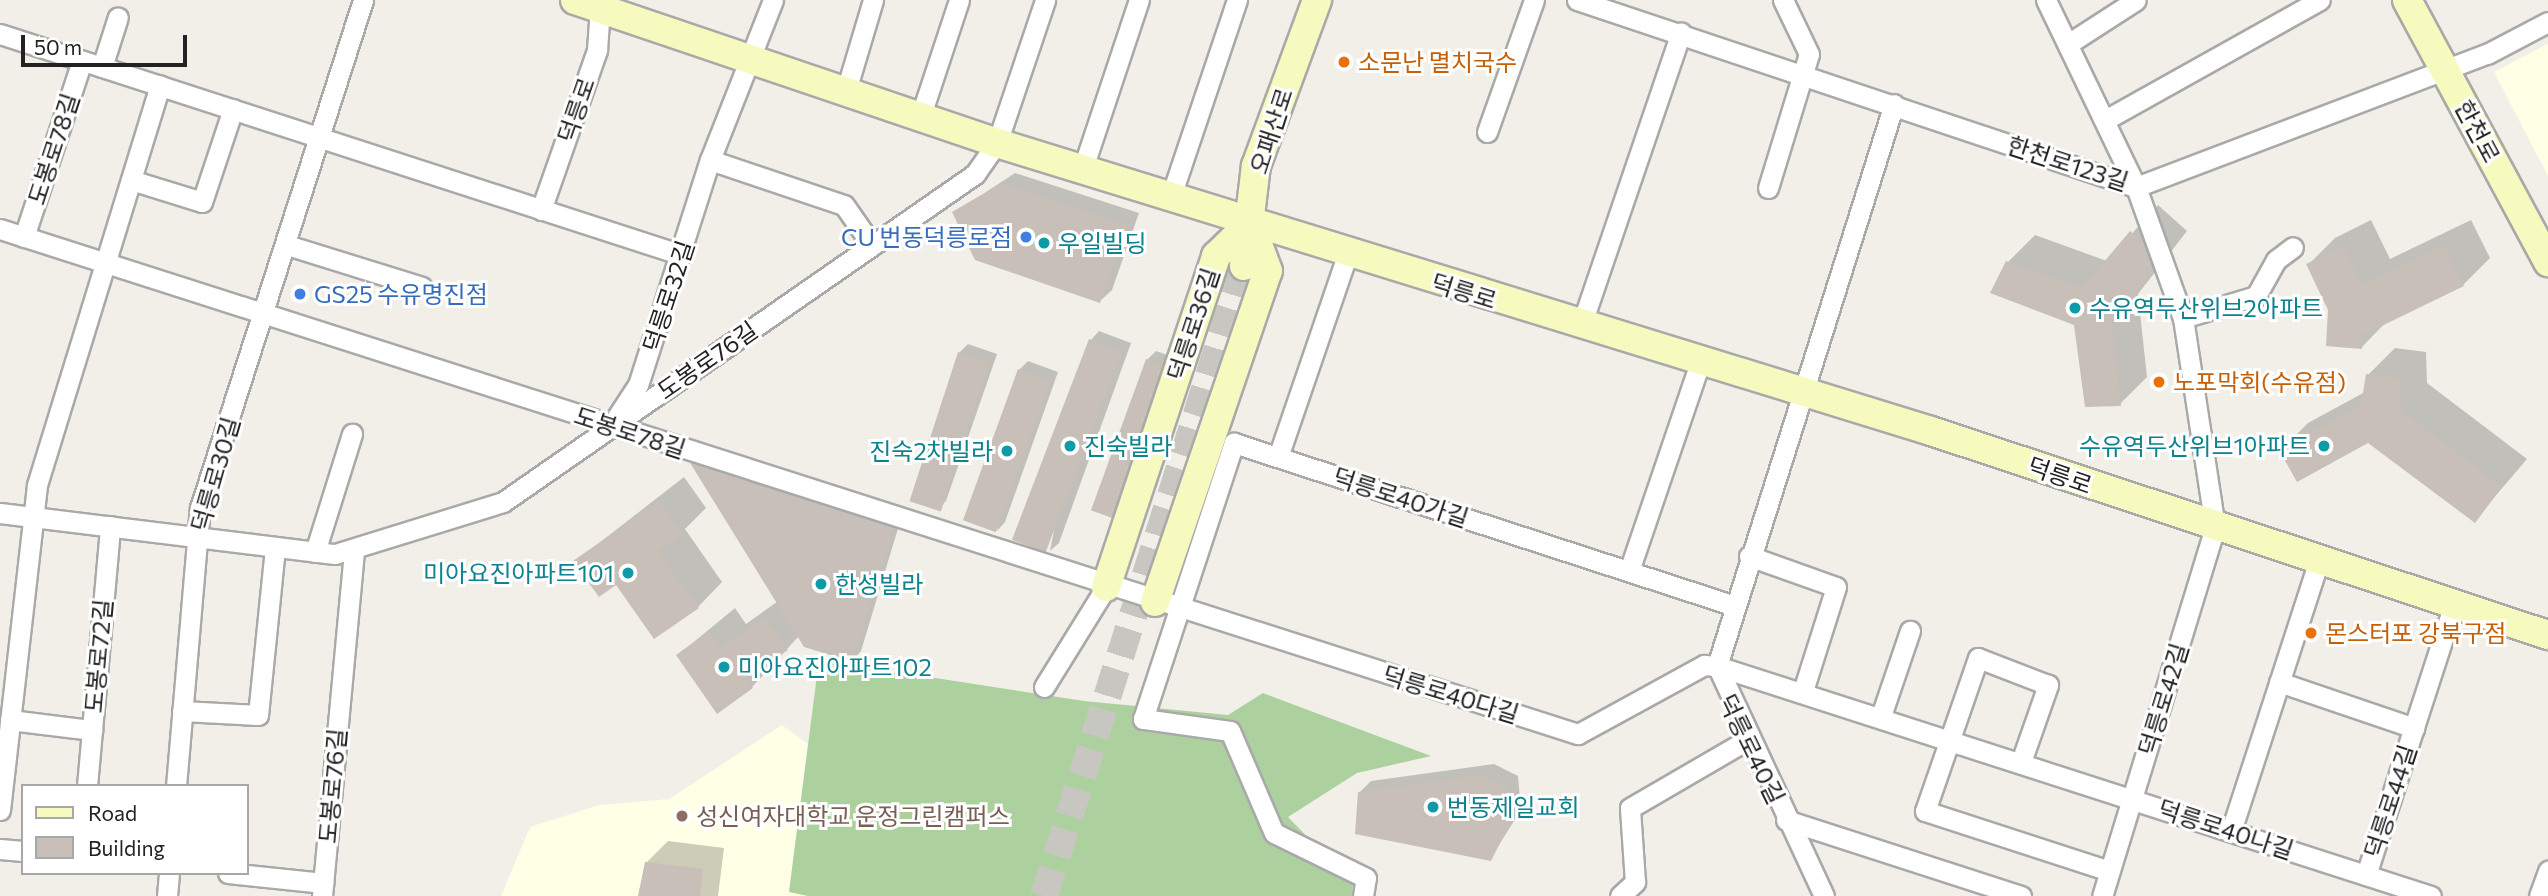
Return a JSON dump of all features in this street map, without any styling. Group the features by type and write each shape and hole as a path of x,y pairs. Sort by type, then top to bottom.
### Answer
{"main road":[{"name":"오패산로","path":"1244,266 1256,166 1317,0"},
{"name":"한천로","path":"2407,0 2548,262"},
{"name":"덕릉로","path":"587,4 845,94 1171,196 1347,256 1581,326 1799,396 1931,431 2318,563 2548,635"},
{"name":"덕릉로36길","path":"1106,587 1216,256 1250,223"},
{"path":"1165,605 1268,271 1250,223"}],"street":[{"name":"덕릉로30길","path":"176,784 196,537 363,0"},
{"path":"748,60 773,0"},
{"path":"845,94 873,0"},
{"path":"920,118 959,0"},
{"path":"997,143 1045,0"},
{"path":"1083,168 1139,0"},
{"path":"1171,196 1237,0"},
{"path":"1487,132 1534,0"},
{"name":"한천로123길","path":"1577,0 1807,74 2136,187 2446,71 2548,22"},
{"path":"1768,188 1807,74 1809,54 1783,0"},
{"path":"2046,0 2071,42 2136,187 2183,318 2215,527"},
{"path":"2071,42 2136,0"},
{"path":"2105,120 2320,0"},
{"name":"덕릉로","path":"541,210 597,50 587,4"},
{"path":"102,67 118,17"},
{"path":"1581,326 1681,33"},
{"path":"0,34 682,255"},
{"name":"덕릉로32길","path":"612,426 638,385 682,255 710,160 748,60"},
{"name":"도봉로78길","path":"24,237 82,61"},
{"path":"0,810 9,720 8,663 32,516 104,263 160,86"},
{"path":"1799,396 1894,104"},
{"path":"131,180 202,202 233,109"},
{"name":"도봉로76길","path":"0,513 315,552 354,551 503,502 975,174 997,143"},
{"path":"710,160 844,205 872,245"},
{"name":"도봉로78길","path":"0,229 1165,605"},
{"path":"287,245 422,287"},
{"path":"2183,318 2256,296 2276,260 2293,247"},
{"path":"1278,457 1347,256"},
{"path":"1629,571 1700,363"},
{"name":"덕릉로40길","path":"1799,396 1717,666 1747,740 1824,896"},
{"path":"315,552 352,435"},
{"name":"덕릉로40가길","path":"1165,605 1234,443 1735,606"},
{"name":"도봉로72길","path":"87,784 110,526"},
{"name":"덕릉로42길","path":"2102,896 2215,527"},
{"path":"182,711 258,715 275,547"},
{"name":"도봉로76길","path":"322,890 354,551"},
{"path":"1749,556 1836,587 1803,691"},
{"path":"2231,831 2318,563"},
{"name":"덕릉로36길","path":"1044,687 1106,587"},
{"name":"덕릉로44길","path":"2366,875 2454,604"},
{"path":"1165,605 1143,719 1230,732 1274,833 1366,878 1363,896"},
{"name":"덕릉로40다길","path":"1165,605 1578,734 1704,666 1717,666"},
{"path":"1881,716 1910,631"},
{"path":"2021,762 2048,685 1978,658 1925,811 2110,871"},
{"name":"덕릉로40나길","path":"1717,666 1881,716 2431,896"},
{"name":"덕릉로44길","path":"2279,682 2414,728"},
{"path":"9,720 92,730"},
{"path":"1620,896 1635,882 1630,808 1747,740"},
{"name":"덕릉로40길","path":"1786,820 2021,896"},
{"path":"0,849 21,851"},
{"path":"2539,896 2548,871"},
{"path":"167,896 169,875"},
{"path":"239,875 322,890"}],"shaded area":[{"path":"2548,44 2548,176 2494,72"},
{"name":"성신여자대학교 운정그린캠퍼스","path":"782,725 808,744 789,891 808,896 501,896 530,827 599,805 669,799"}],"green space":[{"path":"819,660 1084,701 1228,715 1263,693 1431,756 1357,773 1288,817 1353,884 1352,896 808,896 789,892"}],"building":[{"name":"우일빌딩","path":"1002,183 1128,225 1100,303 975,260 952,212"},
{"name":"수유역두산위브2아파트","path":"2130,231 2162,258 2112,322 2121,406 2085,407 2074,325 1990,293 2006,261 2082,288"},
{"path":"2444,245 2464,286 2363,335 2362,349 2326,346 2328,310 2306,264 2344,246 2363,284"},
{"name":"진숙빌라","path":"1089,339 1123,352 1046,553 1012,540"},
{"name":"진숙2차빌라","path":"958,352 989,362 941,512 909,501"},
{"name":"진숙빌라","path":"1146,359 1176,370 1121,521 1091,510"},
{"name":"진숙2차빌라","path":"1018,369 1051,381 996,532 963,520"},
{"name":"수유역두산위브1아파트","path":"2366,374 2400,378 2401,410 2502,487 2475,523 2368,443 2297,482 2279,450 2361,405"},
{"name":"한성빌라","path":"687,458 896,521 853,662 804,647"},
{"name":"미아요진아파트101","path":"659,501 682,534 658,551 699,608 654,639 616,585 599,597 573,561"},
{"name":"미아요진아파트102","path":"764,617 788,650 746,679 753,688 717,714 676,655 709,631 721,647"},
{"name":"번동제일교회","path":"1481,775 1507,787 1510,823 1491,861 1355,834 1358,792"},
{"path":"645,862 703,869 700,896 638,896"}],"tunnel":[{"path":"1044,896 1244,266"}],"place":[{"name":"소문난 멸치국수","path":"1344,62"},
{"name":"CU 번동덕릉로점","path":"1026,237"},
{"name":"우일빌딩","path":"1044,243"},
{"name":"GS25 수유명진점","path":"300,294"},
{"name":"수유역두산위브2아파트","path":"2075,308"},
{"name":"노포막회(수유점)","path":"2159,382"},
{"name":"진숙빌라","path":"1070,446"},
{"name":"수유역두산위브1아파트","path":"2324,446"},
{"name":"진숙2차빌라","path":"1007,451"},
{"name":"미아요진아파트101","path":"628,573"},
{"name":"한성빌라","path":"821,584"},
{"name":"몬스터포 강북구점","path":"2311,633"},
{"name":"미아요진아파트102","path":"724,667"},
{"name":"번동제일교회","path":"1433,807"},
{"name":"성신여자대학교 운정그린캠퍼스","path":"682,816"}]}
